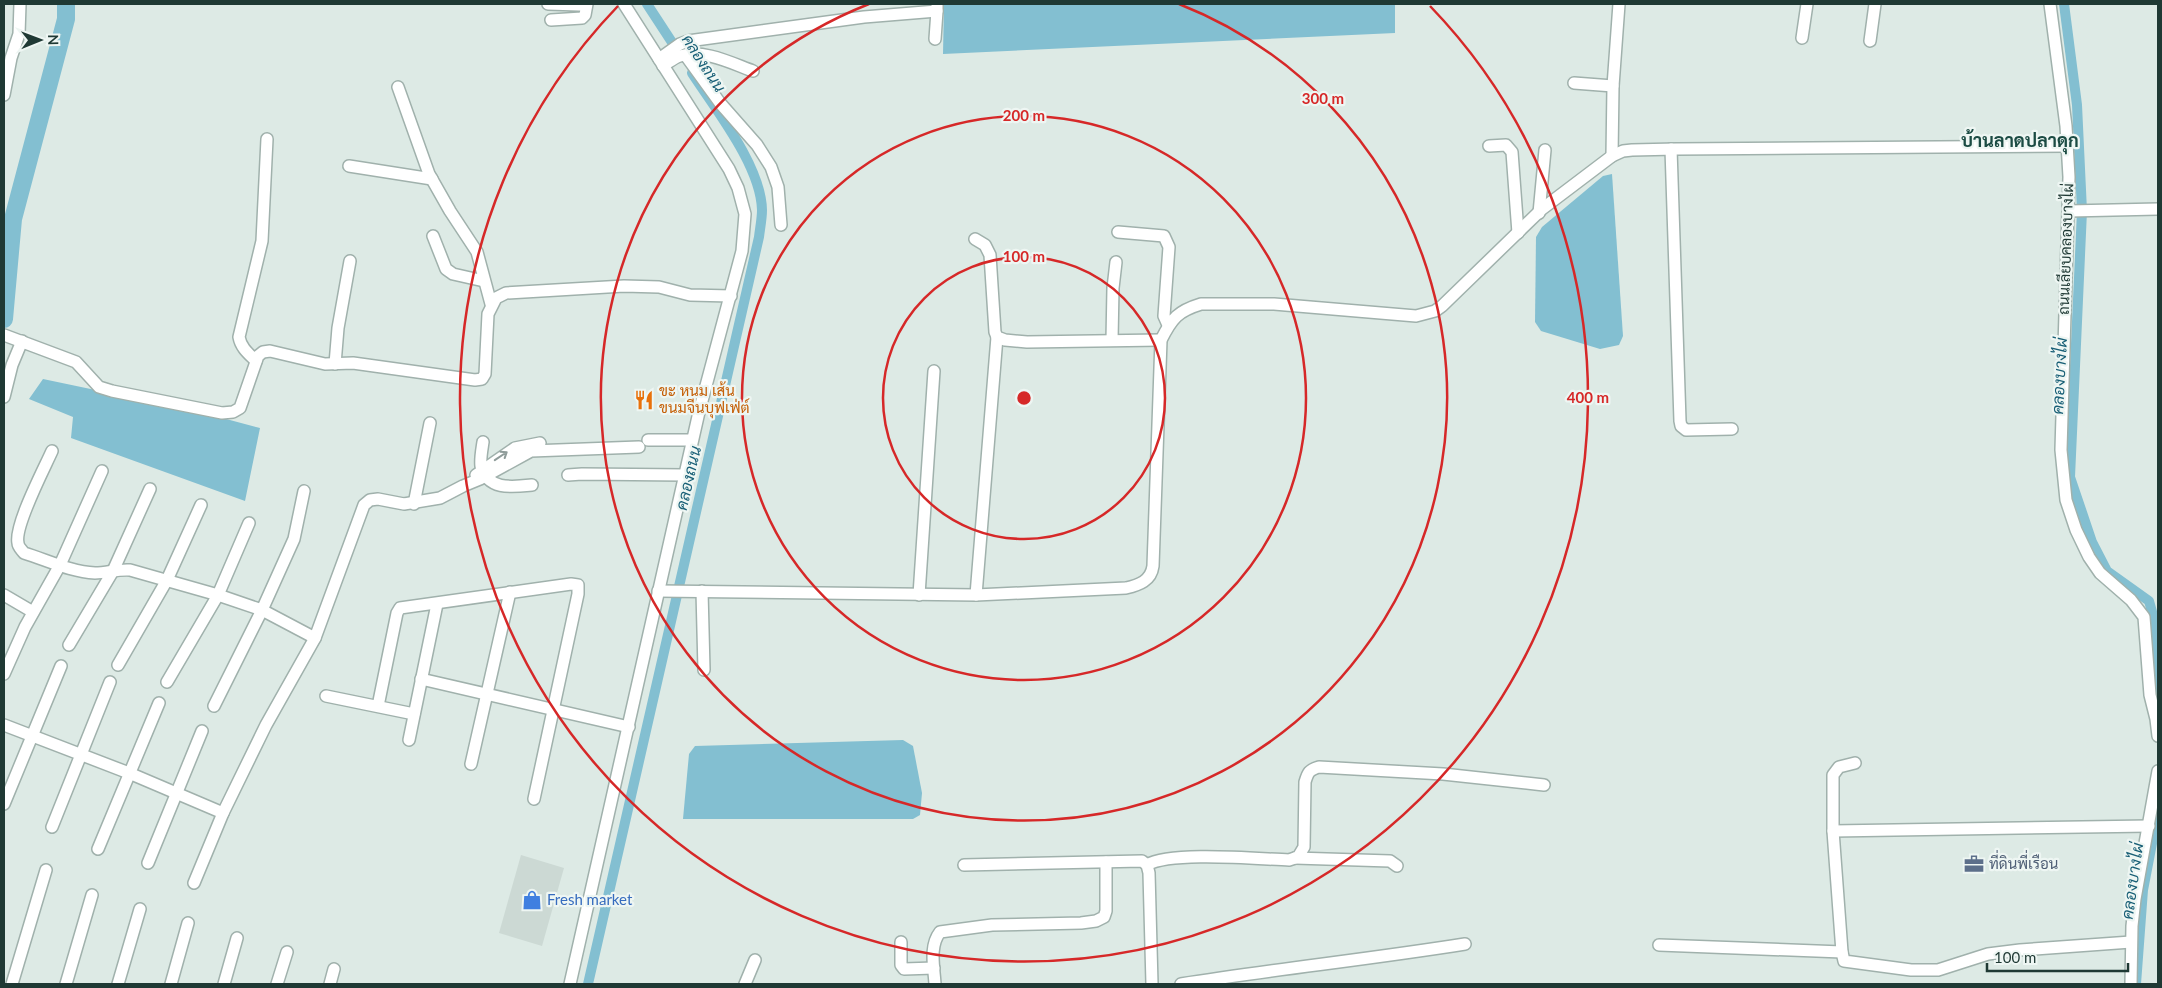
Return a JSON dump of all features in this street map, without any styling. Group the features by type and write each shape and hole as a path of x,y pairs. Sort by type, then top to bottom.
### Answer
{"street":[{"path":"4,95 8,59 19,34 20,4"},
{"path":"548,4 579,6 587,4 585,15 582,18 551,20"},
{"path":"570,984 629,727 663,591 684,475 711,362 731,296 742,251 743,233 744,214 738,188 729,170 664,61 624,4"},
{"path":"1612,156 1613,86 1619,4"},
{"path":"1802,38 1807,4"},
{"path":"1870,41 1875,4"},
{"name":"ถนนเลียบคลองบางไผ่","path":"2050,4 2067,146 2072,211 2065,258 2061,450 2066,500 2076,530 2094,565 2100,573 2131,600 2144,617 2150,695 2158,736"},
{"path":"664,61 682,52 734,34 937,7 935,39"},
{"path":"682,52 713,57 753,71"},
{"path":"682,52 720,103 757,145 771,167 778,187 781,225"},
{"path":"1574,83 1613,86"},
{"path":"398,88 432,179 477,252 491,304"},
{"path":"256,361 240,343 240,337 262,241 267,139"},
{"path":"1490,146 1506,145 1512,152 1518,232"},
{"path":"663,591 976,595 1126,588 1140,584 1152,574 1161,340 1168,325 1179,313 1202,304 1274,304 1416,316 1426,315 1442,306 1538,213 1612,156 1623,151 2067,146"},
{"path":"1671,149 1681,426 1686,430 1732,429"},
{"path":"1538,213 1545,150"},
{"path":"349,166 432,179"},
{"path":"2072,211 2158,208"},
{"path":"1118,232 1164,236 1167,239 1169,247 1164,316 1168,325"},
{"path":"433,236 446,269 453,274 484,281"},
{"path":"975,238 985,245 990,255 995,332 997,337 976,595"},
{"path":"335,364 338,328 350,261"},
{"path":"1112,340 1113,288 1116,262"},
{"path":"4,397 12,365 14,339 76,362 99,387 222,413 232,412 240,408 258,356 262,352 270,350 325,364 353,363 475,380 482,379 485,374 488,314 491,304 496,298 506,294 624,286 659,286 690,295 731,296"},
{"path":"997,337 1027,342 1161,340"},
{"path":"919,595 934,371"},
{"path":"414,504 430,423"},
{"path":"483,442 481,464 485,474 503,487 532,484"},
{"path":"194,883 223,813 266,725 315,638 364,505 370,500 378,499 414,504 440,498 531,452 586,445 692,442"},
{"path":"52,451 25,512 18,538 18,545 24,553 84,572 130,570 167,580 262,610 315,638"},
{"path":"4,674 33,612 60,565 102,471"},
{"path":"568,475 684,475"},
{"path":"69,645 113,571 150,489"},
{"path":"214,706 262,610 294,539 304,491"},
{"path":"118,665 167,580 201,505"},
{"path":"167,682 218,595 249,523"},
{"path":"378,706 397,613 400,608 571,584 578,585 578,594 534,799"},
{"path":"696,591 704,670"},
{"path":"471,764 510,592"},
{"path":"4,595 33,612"},
{"path":"409,740 437,604"},
{"path":"4,804 61,666"},
{"path":"422,679 629,727"},
{"path":"52,827 110,682"},
{"path":"326,696 414,714"},
{"path":"98,849 159,703"},
{"path":"4,725 129,773 223,813"},
{"path":"148,863 202,731"},
{"path":"1855,763 1839,767 1833,775 1833,831 1842,958 1848,962 1924,971 1948,968 1976,956 2012,951 2131,942"},
{"path":"1295,858 1304,847 1305,782 1307,774 1310,770 1319,767 1444,774 1544,785"},
{"path":"2131,984 2131,942 2135,899 2158,771"},
{"path":"1833,831 2149,826"},
{"path":"1147,865 1154,861 1177,858 1289,860 1295,858 1390,861 1397,866"},
{"path":"964,865 1142,861 1147,865 1150,883 1152,984"},
{"path":"935,984 933,948 935,938 940,932 992,925 1096,921 1104,916 1106,911 1106,862"},
{"path":"12,984 46,870"},
{"path":"66,984 92,895"},
{"path":"118,984 140,909"},
{"path":"171,984 188,923"},
{"path":"224,984 238,938"},
{"path":"901,942 901,965 904,969 934,968"},
{"path":"1181,984 1251,973 1379,958 1465,944"},
{"path":"1660,945 1842,952"},
{"path":"277,984 287,952"},
{"path":"745,984 755,960"},
{"path":"330,984 334,969"}],"shaded area":[{"name":"Fresh market","path":"521,855 564,868 542,946 499,933"}],"water":[{"path":"944,4 1395,4 1395,33 943,54"},
{"path":"1612,174 1623,336 1619,345 1600,349 1541,331 1535,322 1536,237 1542,227 1603,176"},
{"path":"43,379 200,412 260,428 245,501 71,438 73,417 29,399"},
{"path":"903,740 913,746 922,793 920,815 913,819 683,819 689,754 695,746"}],"waterway":[{"path":"4,319 13,219 66,19 66,4"},
{"name":"คลองถนน","path":"647,4 679,53"},
{"name":"คลองบางไผ่","path":"2064,4 2077,105 2082,211 2070,477 2092,542 2107,571 2149,601 2156,626 2155,699"},
{"name":"คลองถนน","path":"588,984 759,237 761,220 760,193 746,157 692,73"},
{"name":"คลองบางไผ่","path":"2136,984 2143,890 2158,812"}],"place":[{"name":"ขะ หนม เส้น ขนมจีนบุฟเฟ่ต์","path":"644,400"},
{"name":"ที่ดินพี่เรือน","path":"1974,864"},
{"name":"Fresh market","path":"532,900"}],"district":[{"name":"บ้านลาดปลาดุก","path":"2020,141"}]}
